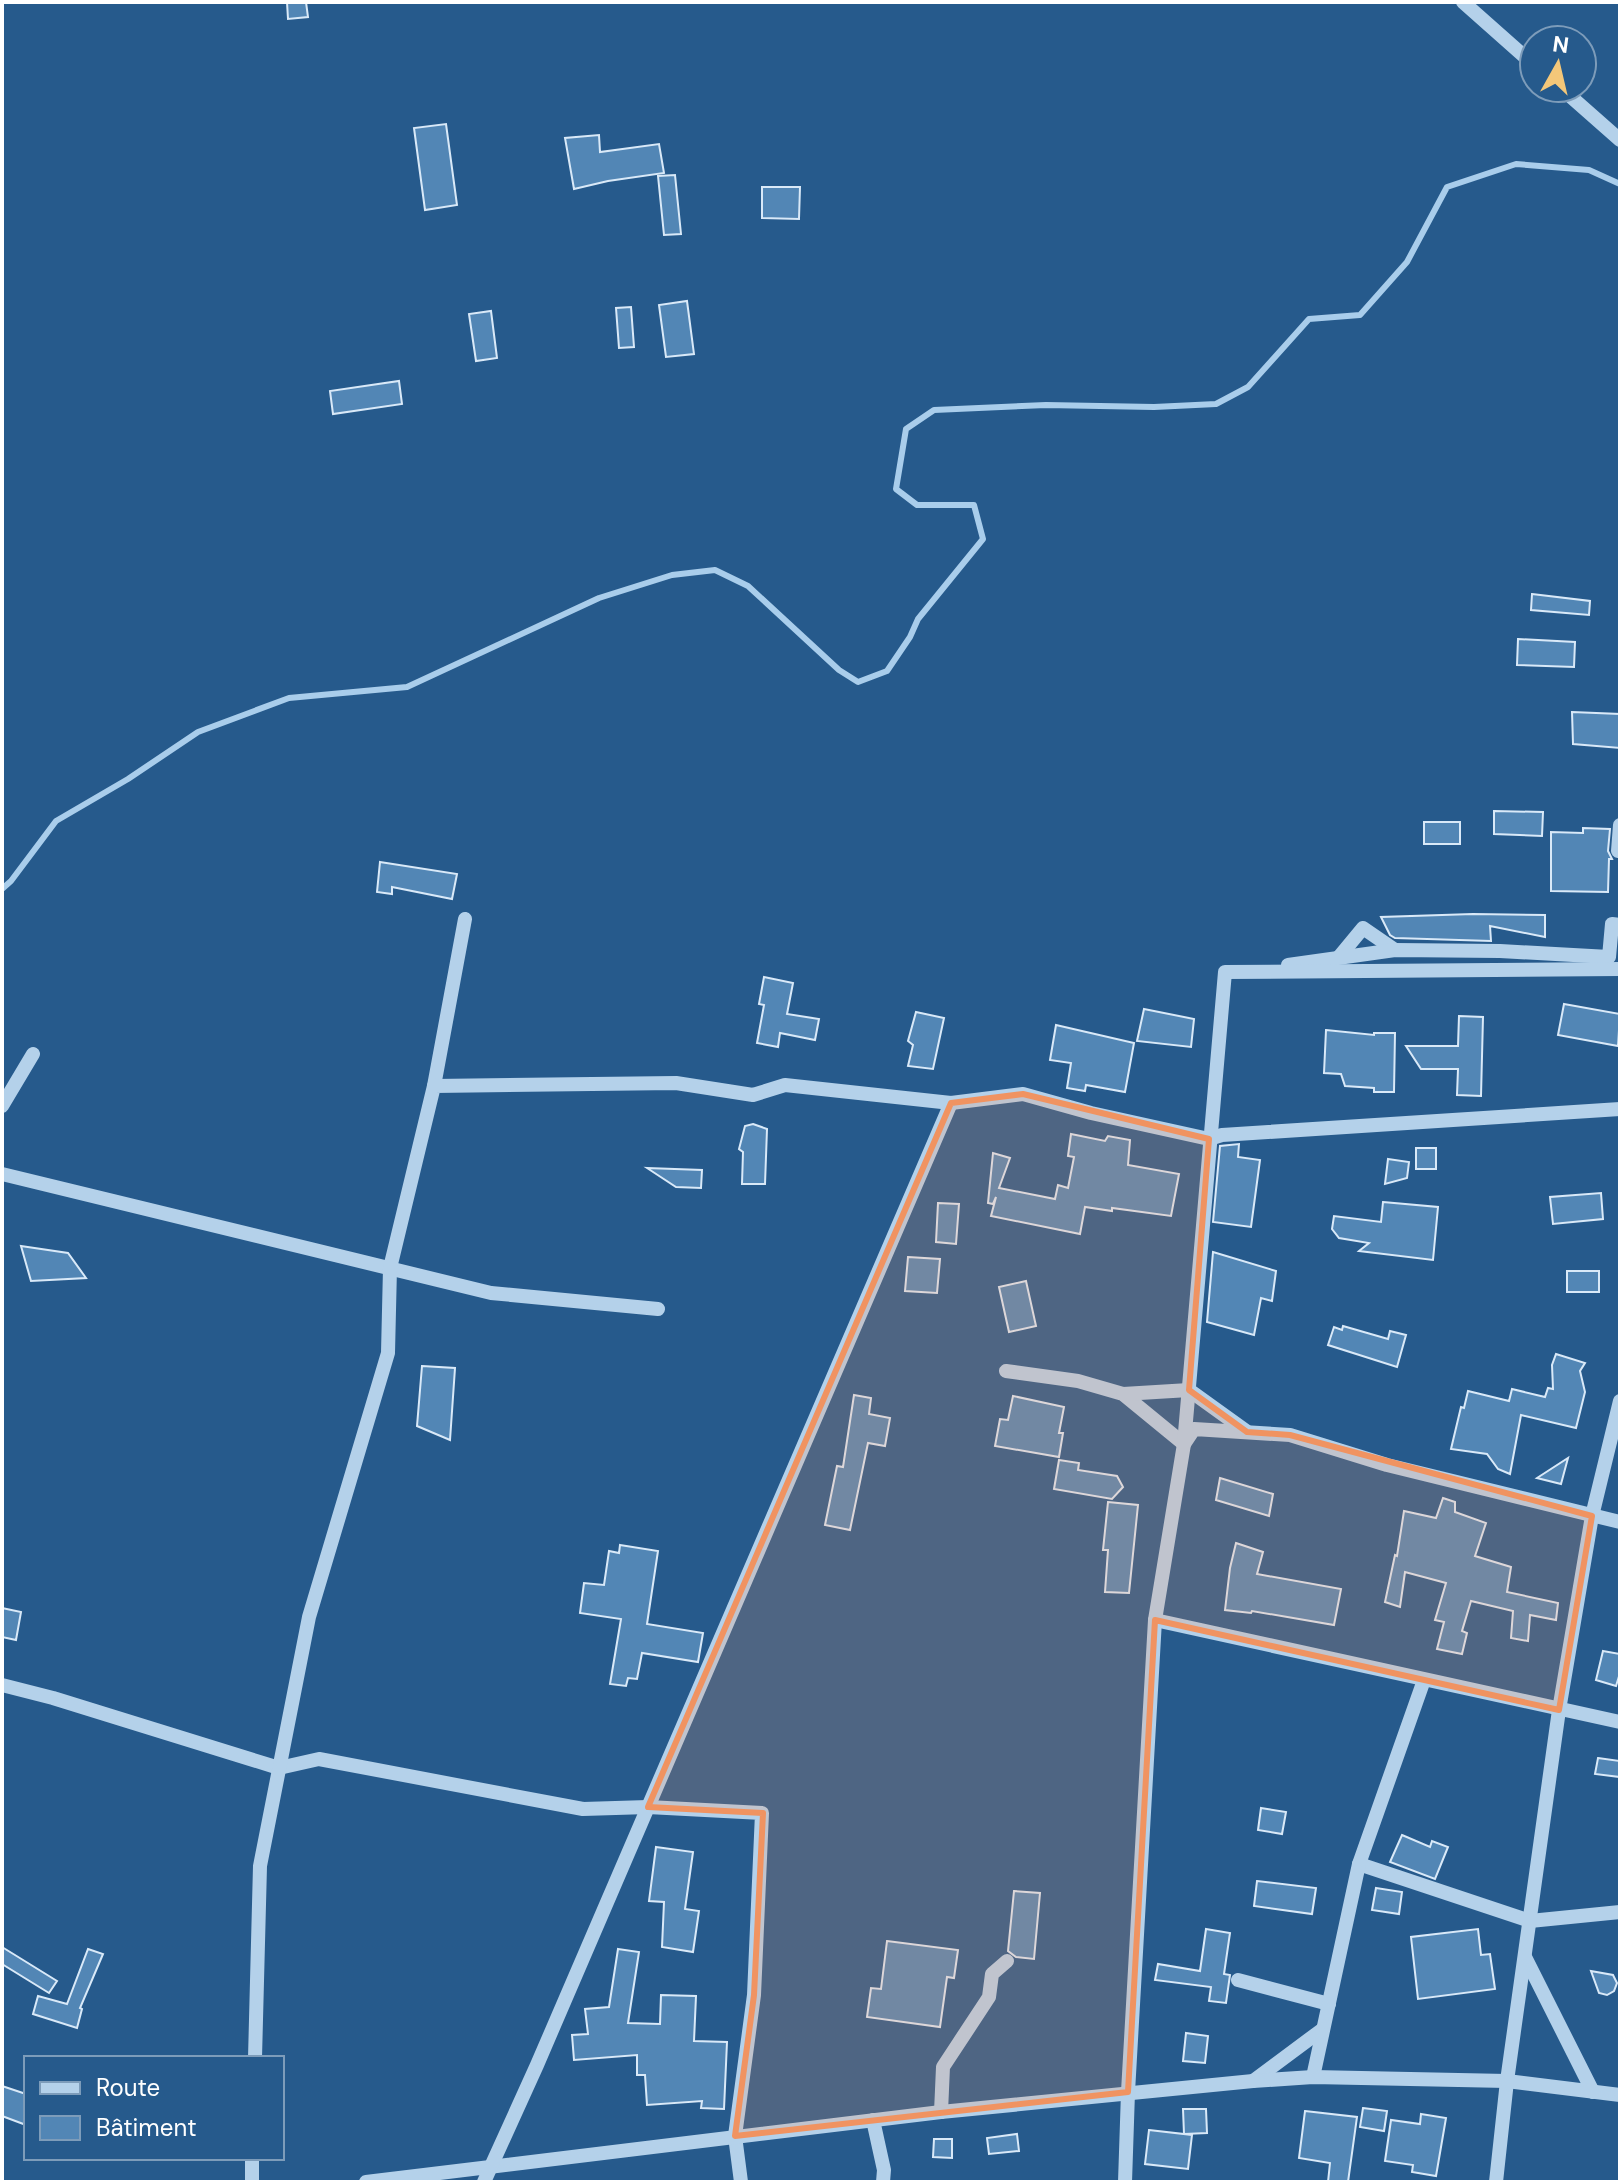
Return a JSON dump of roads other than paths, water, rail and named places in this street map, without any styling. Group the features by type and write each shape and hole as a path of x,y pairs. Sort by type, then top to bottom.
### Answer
{"street":[{"path":"1463,2 1518,51"},
{"path":"1579,104 1620,140"},
{"path":"1618,851 1620,825"},
{"path":"255,2056 260,1866 309,1617 388,1353 390,1268 434,1086 465,919"},
{"path":"1278,972 1286,965 1395,950 1500,951 1609,957 1612,924 1620,925"},
{"path":"1339,957 1363,928 1395,950"},
{"path":"1125,2182 1155,1620 1184,1444 1225,972 1620,969"},
{"path":"2,1106 33,1054"},
{"path":"434,1086 676,1083 753,1095 785,1085 951,1103 1023,1094 1091,1113 1209,1139 1222,1135 1620,1109"},
{"path":"484,2182 951,1103"},
{"path":"2,1174 491,1293 658,1309"},
{"path":"1006,1371 1078,1381 1123,1394 1189,1390 1247,1432"},
{"path":"1123,1394 1184,1444"},
{"path":"1496,2182 1507,2081 1559,1710 1592,1516 1620,1401"},
{"path":"1184,1444 1194,1429 1290,1435 1387,1465 1620,1522"},
{"path":"1155,1620 1620,1722"},
{"path":"1313,2077 1359,1864 1424,1680"},
{"path":"2,1685 279,1768 319,1759 583,1809 648,1807 762,1813 754,1995 735,2136 741,2182"},
{"path":"1359,1864 1530,1921 1620,1912"},
{"path":"1525,1957 1593,2092"},
{"path":"941,2112 943,2067 989,1997 992,1974 1007,1961"},
{"path":"1238,1980 1329,2004"},
{"path":"1253,2081 1323,2029"},
{"path":"366,2182 941,2112 1253,2081 1313,2077 1507,2081 1620,2095"},
{"path":"873,2120 884,2170 883,2182"},
{"path":"252,2160 252,2182"}],"waterway":[{"path":"2,889 56,821 128,779 198,732 289,698 407,687 599,598 672,575 715,570 748,586 839,670 858,682 887,671 918,619 983,539 974,505 917,505 896,489 906,429 934,410 1046,405 1154,407 1216,404 1248,387 1309,319 1360,315 1407,262 1447,187 1516,164 1589,170 1620,184"}]}
